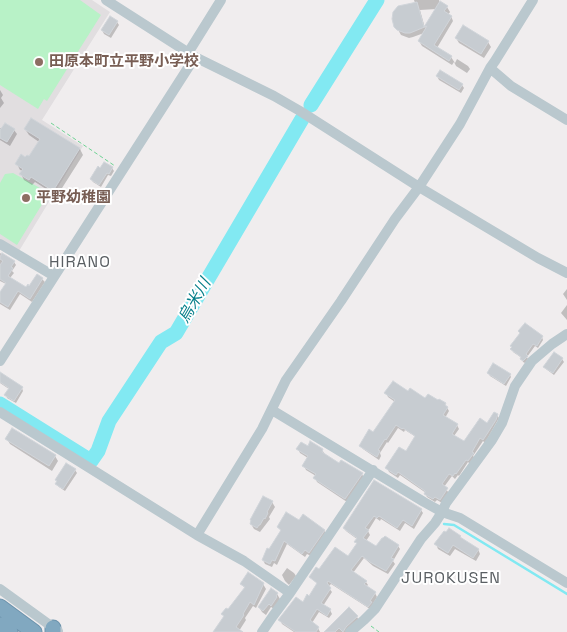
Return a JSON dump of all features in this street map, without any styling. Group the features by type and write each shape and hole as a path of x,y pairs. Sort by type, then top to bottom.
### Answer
{"highway":[{"path":"0,608 33,632"},
{"path":"0,625 10,632"},
{"path":"0,628 5,632"}],"street":[{"path":"106,0 192,55 300,111 419,187 538,258 567,273"},
{"path":"0,361 122,170 192,55 221,0"},
{"path":"197,535 262,429 286,380 395,219 419,187 460,124 490,68 533,0"},
{"path":"490,68 511,86 567,120"},
{"path":"0,244 54,276"},
{"path":"350,632 375,609 421,540 435,523 446,503 492,440 502,423 515,386 532,360 567,334"},
{"path":"272,410 424,502 442,512 460,518 567,583"},
{"path":"0,412 197,535 244,561 290,593"},
{"path":"262,632 373,470"},
{"path":"0,589 55,631"}],"path":[{"path":"50,122 122,170"}],"shaded area":[{"name":"田原本町立平野小学校","path":"0,0 92,0 110,12 42,120 83,146 19,251 0,239"}],"green space":[{"name":"田原本町立平野小学校","path":"0,0 80,0 101,15 47,101 44,99 38,109 0,85"},
{"path":"13,173 49,193 17,245 0,234 0,183 5,174"}],"building":[{"path":"440,1 448,6 444,11 452,16 434,45 452,56 449,61 418,41 427,26 410,33 405,33 394,27 392,19 393,12 398,6 417,2 424,27"},
{"path":"110,16 118,21 109,35 101,30"},
{"path":"463,25 489,41 481,54 455,38"},
{"path":"440,70 463,84 459,90 436,76"},
{"path":"31,118 80,148 53,191 31,177 29,180 19,174 23,169 15,164 21,154 25,157 29,156 40,139 24,129"},
{"path":"5,123 15,129 7,142 0,138 0,130"},
{"path":"104,162 113,167 99,185 90,179 98,166 100,168"},
{"path":"2,253 15,261 8,276 26,287 28,284 29,286 37,274 43,278 30,299 18,291 8,307 0,302 0,292 6,283 0,279 0,265 3,261 0,257"},
{"path":"525,323 543,336 537,346 533,344 526,354 528,356 523,361 520,359 521,357 510,349 512,347 510,346"},
{"path":"554,352 563,358 553,373 543,367"},
{"path":"493,363 511,374 504,384 487,373"},
{"path":"0,372 23,387 14,401 4,395 9,388 0,382"},
{"path":"393,381 408,391 410,388 425,398 428,394 446,403 445,405 448,407 443,415 458,424 452,434 464,441 480,418 487,423 494,412 498,414 483,440 480,438 472,452 474,453 468,461 466,460 456,474 453,476 449,474 442,484 448,488 440,500 435,497 433,499 424,494 425,491 398,472 396,475 385,468 399,447 406,451 415,436 403,428 396,425 378,450 380,451 377,457 359,446 369,429 373,432 395,400 384,393"},
{"path":"12,428 56,455 49,466 5,439"},
{"path":"310,441 323,449 322,452 339,463 341,460 363,473 345,499 313,478 316,474 302,466 308,456 296,449 301,442 308,446"},
{"path":"66,463 76,469 63,489 55,484 57,481 55,480"},
{"path":"374,480 422,509 412,526 403,520 397,528 379,516 377,518 374,516 365,528 369,530 363,538 376,546 385,536 399,545 391,558 394,559 386,571 362,556 351,570 367,581 364,584 376,592 368,607 328,581 327,583 331,588 321,603 331,609 327,616 317,609 310,620 319,627 316,632 296,632 278,620 296,597 303,602 307,594 309,596 317,583 309,577 316,567 319,569 335,547 348,556 357,543 354,542 357,538 343,528"},
{"path":"263,496 273,501 265,519 257,528 250,524 250,520"},
{"path":"286,512 299,520 303,514 325,530 309,553 305,550 302,554 284,541 275,561 272,560 270,564 262,560 267,548 269,549 281,530 277,527"},
{"path":"449,528 479,549 473,558 453,545 448,553 434,544 444,531 446,532"},
{"path":"248,572 264,583 254,605 250,602 236,627 243,632 213,632 224,616 221,614 226,608 228,609 245,587 240,584"},
{"path":"271,588 278,593 277,597 271,606 269,604 263,611 258,607"},
{"path":"349,607 358,616 343,632 339,628 335,632 324,632"}],"waterway":[{"name":"烏米川","path":"311,105 377,0"},
{"name":"烏米川","path":"0,404 91,461 98,451 109,421 161,342 176,333 302,119"},
{"path":"444,524 454,525 567,594"}],"place":[{"name":"田原本町立平野小学校","path":"39,62"},
{"name":"平野幼稚園","path":"26,198"}],"district":[{"name":"HIRANO","path":"80,263"},
{"name":"JUROKUSEN","path":"451,579"}]}
